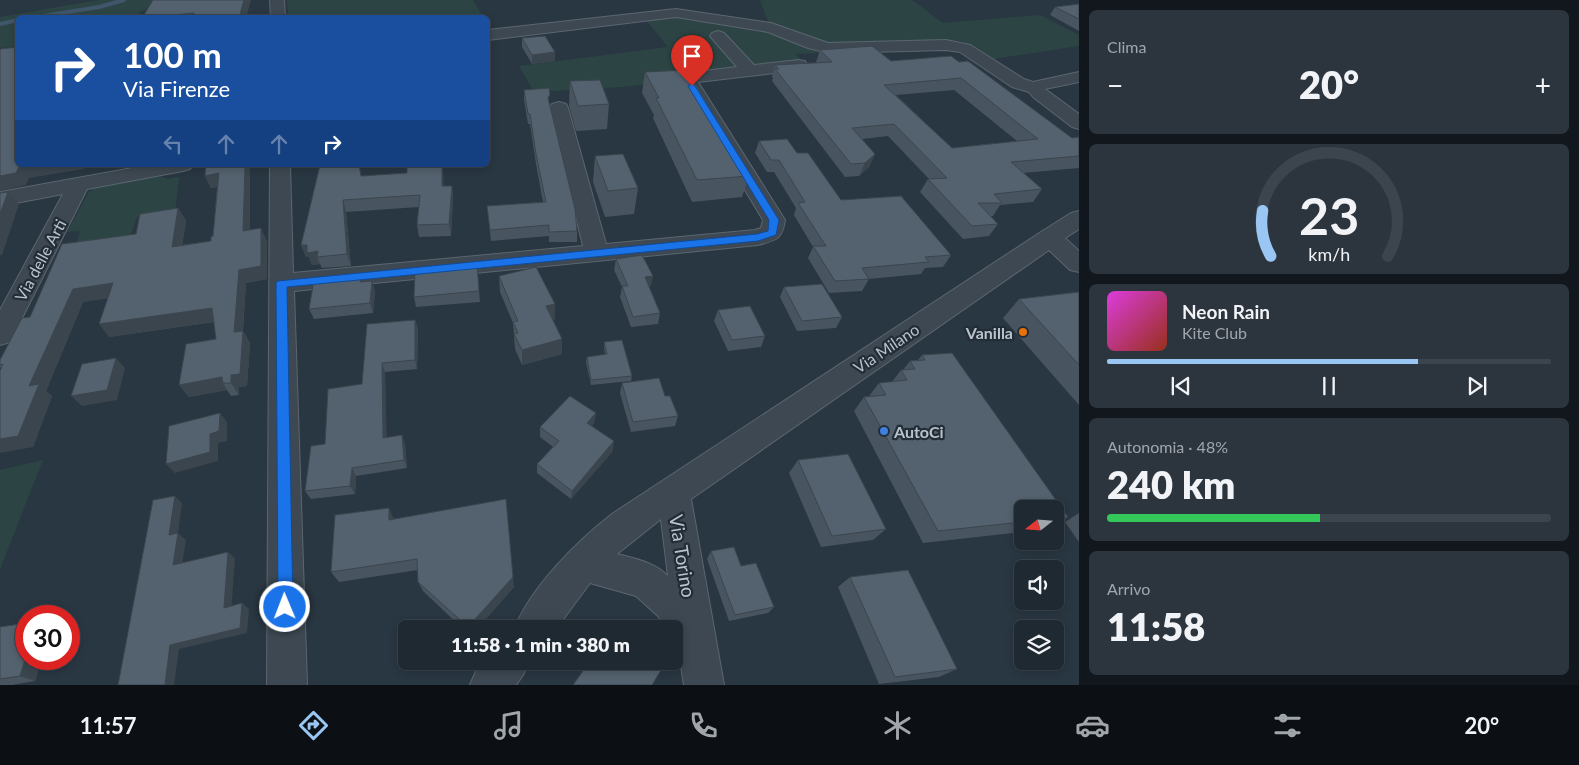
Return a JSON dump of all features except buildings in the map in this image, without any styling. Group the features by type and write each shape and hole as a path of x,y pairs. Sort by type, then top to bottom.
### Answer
{"street":[{"path":"277,0 278,15"},
{"path":"490,35 676,13 771,28 814,45 828,48 946,45 964,48 1018,83 1036,88 1039,93 1078,121"},
{"path":"718,36 750,71"},
{"path":"281,283 758,237 772,232 774,220 687,78 799,65"},
{"path":"1036,88 1039,85 1079,76"},
{"path":"559,108 597,252"},
{"path":"0,199 172,167"},
{"path":"280,167 287,685"},
{"name":"Via delle Arti","path":"0,335 79,184"},
{"name":"Via Milano","path":"557,596 595,567 685,490 1079,218"},
{"path":"1049,237 1079,264"},
{"name":"Via Milano","path":"540,620 587,559 669,494 685,490"},
{"name":"Via Torino","path":"685,490 696,640 704,685"},
{"name":"Via Torino","path":"595,567 646,580 671,603 696,640"},
{"path":"490,685 502,670"},
{"path":"502,685 507,670"}],"green space":[{"path":"99,0 157,0 150,8 140,12 139,15 15,15 15,46 0,48 0,17"},
{"path":"287,0 473,0 482,15 288,15"},
{"path":"760,0 912,0 943,23 1040,15 1079,35 1079,46 993,59 961,41 825,44 769,24"},
{"path":"681,16 769,31 802,44 818,53 796,54 805,66 622,87 534,92 519,66 668,47 646,20"},
{"path":"160,176 168,179 179,177 175,212 137,217 127,245 74,251 80,231 67,232 89,192 96,187"},
{"path":"43,460 0,569 0,470"}],"waterway":[{"path":"50,15 99,7 124,0"},
{"path":"0,24 15,21"}],"place":[{"name":"Vanilla","path":"1023,332"},
{"name":"AutoCi","path":"884,431"}],"route":[{"path":"285,607 281,283 758,237 772,232 774,220 692,86"}]}
